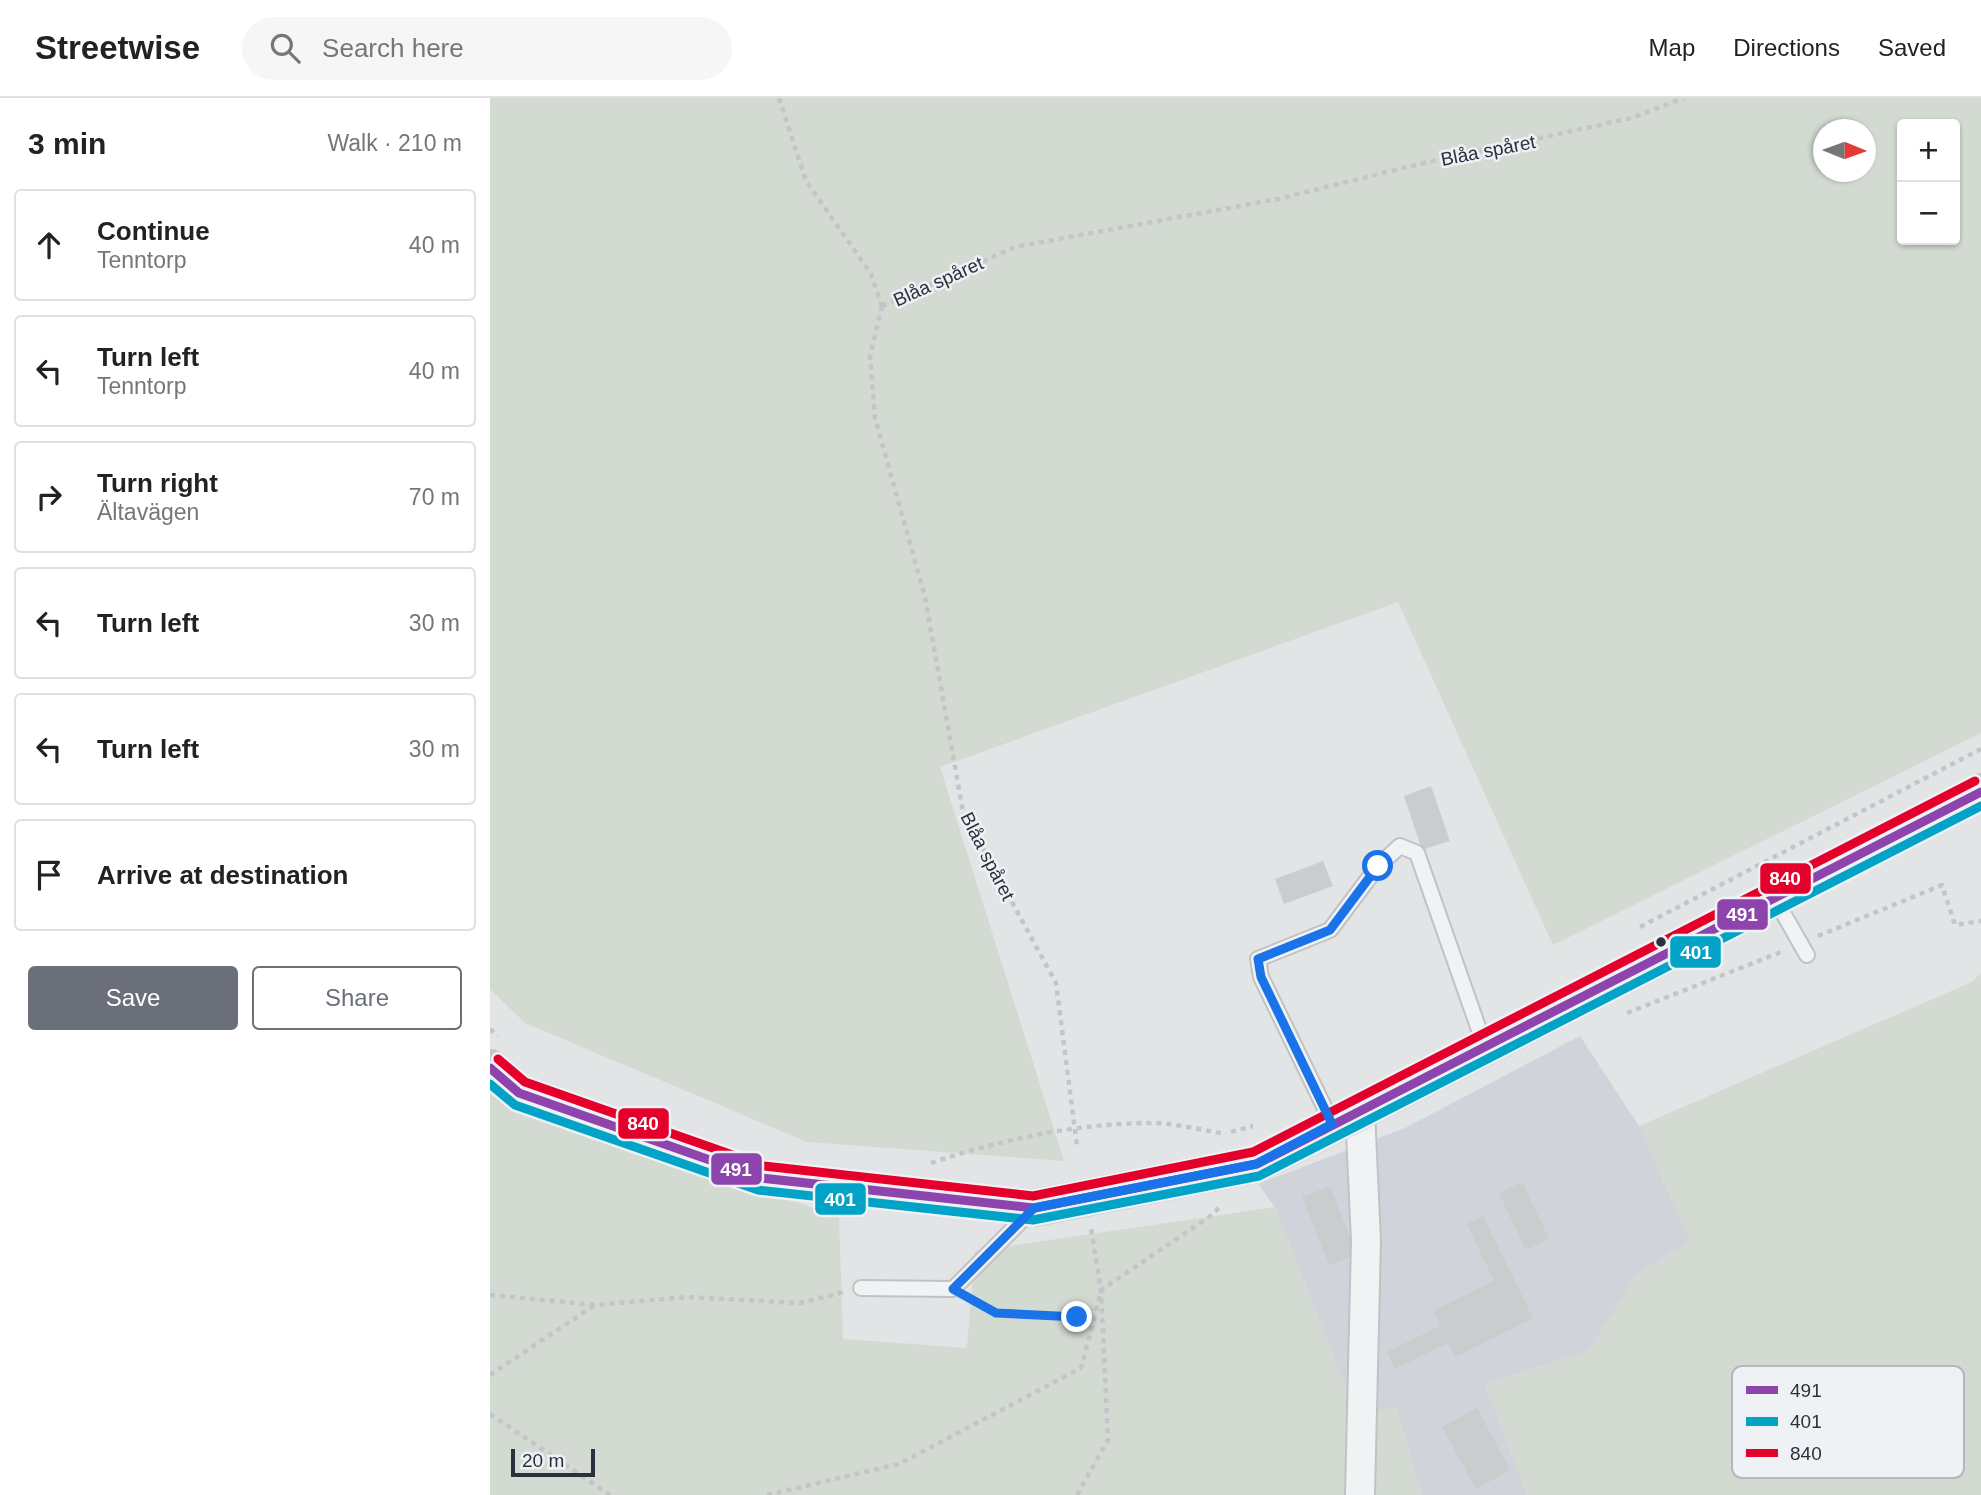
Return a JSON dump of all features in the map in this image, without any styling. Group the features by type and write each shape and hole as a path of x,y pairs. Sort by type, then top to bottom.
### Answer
{"main road":[{"path":"499,1056 519,1093 761,1178 1034,1208 1256,1164 1981,792"}],"street":[{"path":"1346,1118 1366,1241 1360,1495"}],"lane":[{"path":"1346,1118 1261,977 1258,959 1330,930 1378,866 1400,846 1417,853 1429,880 1484,1046"},
{"path":"1775,898 1807,956"},
{"path":"861,1288 953,1289 1034,1208"}],"path":[{"path":"779,98 806,181 871,274 882,306"},
{"name":"Blåa spåret","path":"1077,1146 1056,983 963,811 925,597 874,418 870,356 882,306 1015,247 1278,199 1415,165 1620,121 1684,98"},
{"path":"1639,927 1981,749"},
{"path":"490,1029 499,1056"},
{"path":"923,1166 987,1144 1075,1129 1149,1123 1226,1134"},
{"path":"1215,1138 1264,1123"},
{"path":"1077,1495 1108,1440 1101,1290 1091,1227"},
{"path":"490,1295 596,1305 687,1297 800,1303 861,1288"},
{"path":"953,1289 996,1313 1077,1317 1096,1311"},
{"path":"767,1495 899,1464 1081,1368 1101,1290"},
{"path":"490,1375 596,1305"},
{"path":"490,1414 610,1495"}],"shaded area":[{"path":"490,98 1981,98 1981,733 1553,945 1398,602 940,767 1064,1161 807,1142 525,1023 490,989"},
{"path":"1981,973 1981,1495 1527,1495 1485,1384 1589,1351 1637,1274 1690,1241 1639,1126 1972,982"},
{"path":"1580,1036 1639,1126 1690,1241 1637,1274 1589,1351 1485,1384 1527,1495 1422,1495 1396,1407 1357,1416 1275,1207 1258,1184 1405,1128"},
{"path":"490,1082 518,1107 839,1217 843,1339 967,1348 975,1251 1275,1207 1357,1415 1396,1407 1422,1495 490,1495"}],"building":[{"path":"1431,786 1450,841 1422,850 1404,796"},
{"path":"1323,861 1333,886 1284,904 1275,879"},
{"path":"1522,1182 1549,1239 1526,1250 1499,1193"},
{"path":"1330,1186 1357,1255 1329,1265 1302,1197"},
{"path":"1483,1216 1533,1318 1455,1357 1448,1343 1395,1369 1387,1352 1440,1326 1433,1311 1494,1281 1467,1224"},
{"path":"1477,1408 1510,1470 1476,1489 1442,1427"}],"transit line":[{"name":"840","path":"498,1059 525,1082 764,1166 1033,1196 1253,1152 1975,781"},
{"name":"491","path":"490,1068 519,1093 761,1178 1034,1208 1257,1164 1981,792"},
{"name":"401","path":"490,1084 515,1105 758,1190 1033,1220 1259,1176 1981,806"}],"route":[{"path":"1077,1317 996,1313 953,1289 1034,1208 1256,1164 1332,1124 1261,977 1258,959 1330,930 1378,866"}]}
